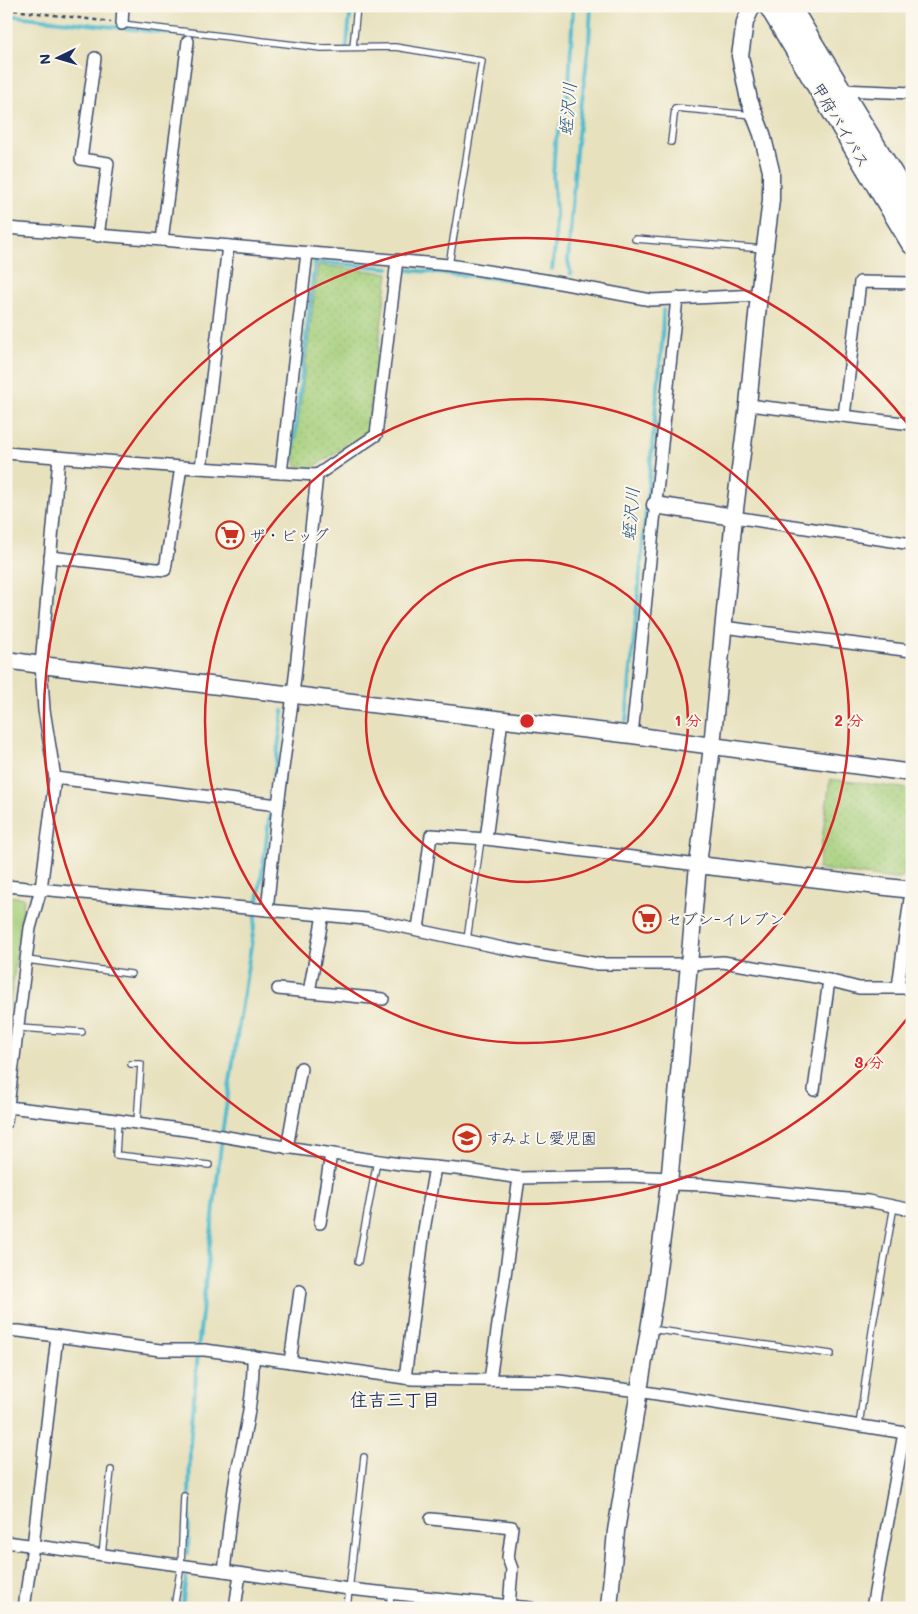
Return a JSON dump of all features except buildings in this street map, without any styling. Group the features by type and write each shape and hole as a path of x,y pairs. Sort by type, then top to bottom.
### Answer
{"highway":[{"name":"甲府バイパス","path":"770,6 912,243"},
{"name":"甲府バイパス","path":"789,6 912,207"}],"street":[{"path":"122,24 123,6"},
{"path":"609,1608 616,1532 649,1329 670,1181 698,865 712,746 734,517 771,200 771,171 762,134 749,100 740,56 745,22 752,6"},
{"path":"162,240 188,41"},
{"path":"95,58 82,159 108,163 98,236"},
{"path":"841,90 912,93"},
{"path":"6,228 448,265 544,280 651,300 759,295"},
{"path":"200,468 228,246"},
{"path":"281,472 306,252"},
{"path":"6,454 317,475 376,435 397,260"},
{"path":"844,416 860,282 912,283"},
{"path":"632,735 677,298"},
{"path":"748,405 912,424"},
{"path":"6,1122 30,928 41,889 55,778 44,710 41,666 59,458"},
{"path":"50,557 165,570 181,467"},
{"path":"261,910 278,806 293,695 317,475"},
{"path":"655,504 912,544"},
{"path":"723,627 912,651"},
{"path":"6,660 41,666 632,735 912,773"},
{"path":"484,839 502,720"},
{"path":"55,778 278,806"},
{"path":"418,929 431,835 484,839 911,890"},
{"path":"898,988 912,884"},
{"path":"6,886 366,919 507,949 598,964 723,962 829,980 859,988 912,988"},
{"path":"309,992 323,916"},
{"path":"814,1090 829,980"},
{"path":"278,988 383,999"},
{"path":"287,1148 301,1068"},
{"path":"8,1107 118,1120 377,1161 467,1170 519,1178 628,1176 868,1201 912,1210"},
{"path":"320,1224 331,1154"},
{"path":"405,1378 424,1230 435,1167"},
{"path":"490,1380 519,1178"},
{"path":"290,1362 300,1291"},
{"path":"6,1331 160,1350 199,1350 252,1356 405,1378 559,1380 908,1433 872,1608"},
{"path":"24,1608 33,1546 56,1336"},
{"path":"224,1571 237,1473 248,1419 253,1374 252,1356"},
{"path":"431,1519 512,1526 508,1558 512,1569 509,1606"},
{"path":"6,1542 349,1589 532,1608"},
{"path":"235,1608 240,1574"}],"lane":[{"path":"354,47 357,6"},
{"path":"122,24 321,48 395,47 482,61 448,265"},
{"path":"671,142 674,108 755,116"},
{"path":"635,239 764,249"},
{"path":"467,940 484,839"},
{"path":"26,960 132,974"},
{"path":"18,1028 82,1032"},
{"path":"131,1064 141,1064 137,1123"},
{"path":"118,1120 116,1155 209,1165"},
{"path":"358,1262 377,1161"},
{"path":"858,1426 873,1324 894,1206"},
{"path":"649,1329 831,1354"},
{"path":"347,1608 364,1457"},
{"path":"102,1555 112,1470"},
{"path":"174,1608 181,1565 184,1496"},
{"path":"389,1608 391,1594"}],"path":[{"path":"6,9 122,24"}],"green space":[{"path":"318,265 388,273 367,433 310,469 296,465 294,455"},
{"path":"830,779 909,789 912,805 904,876 896,879 818,869"},
{"path":"6,896 24,898 6,1035"}],"waterway":[{"path":"329,50 346,52 351,6"},
{"path":"552,269 556,211 553,177 555,143 563,117 569,85 573,6"},
{"name":"蛭沢川","path":"571,274 568,261 576,151 589,42 591,6"},
{"path":"6,15 195,36"},
{"path":"292,459 315,262 389,268"},
{"path":"408,270 503,279 546,287"},
{"name":"蛭沢川","path":"626,721 662,343 663,310"},
{"path":"272,793 283,711"},
{"path":"188,1553 190,1445 199,1340 223,1127 270,814"},
{"path":"182,1608 186,1578"}],"place":[{"name":"ザ・ビッグ","path":"230,535"},
{"name":"セブン-イレブン","path":"647,919"},
{"name":"すみよし愛児園","path":"467,1138"}],"district":[{"name":"住吉三丁目","path":"395,1400"}]}
